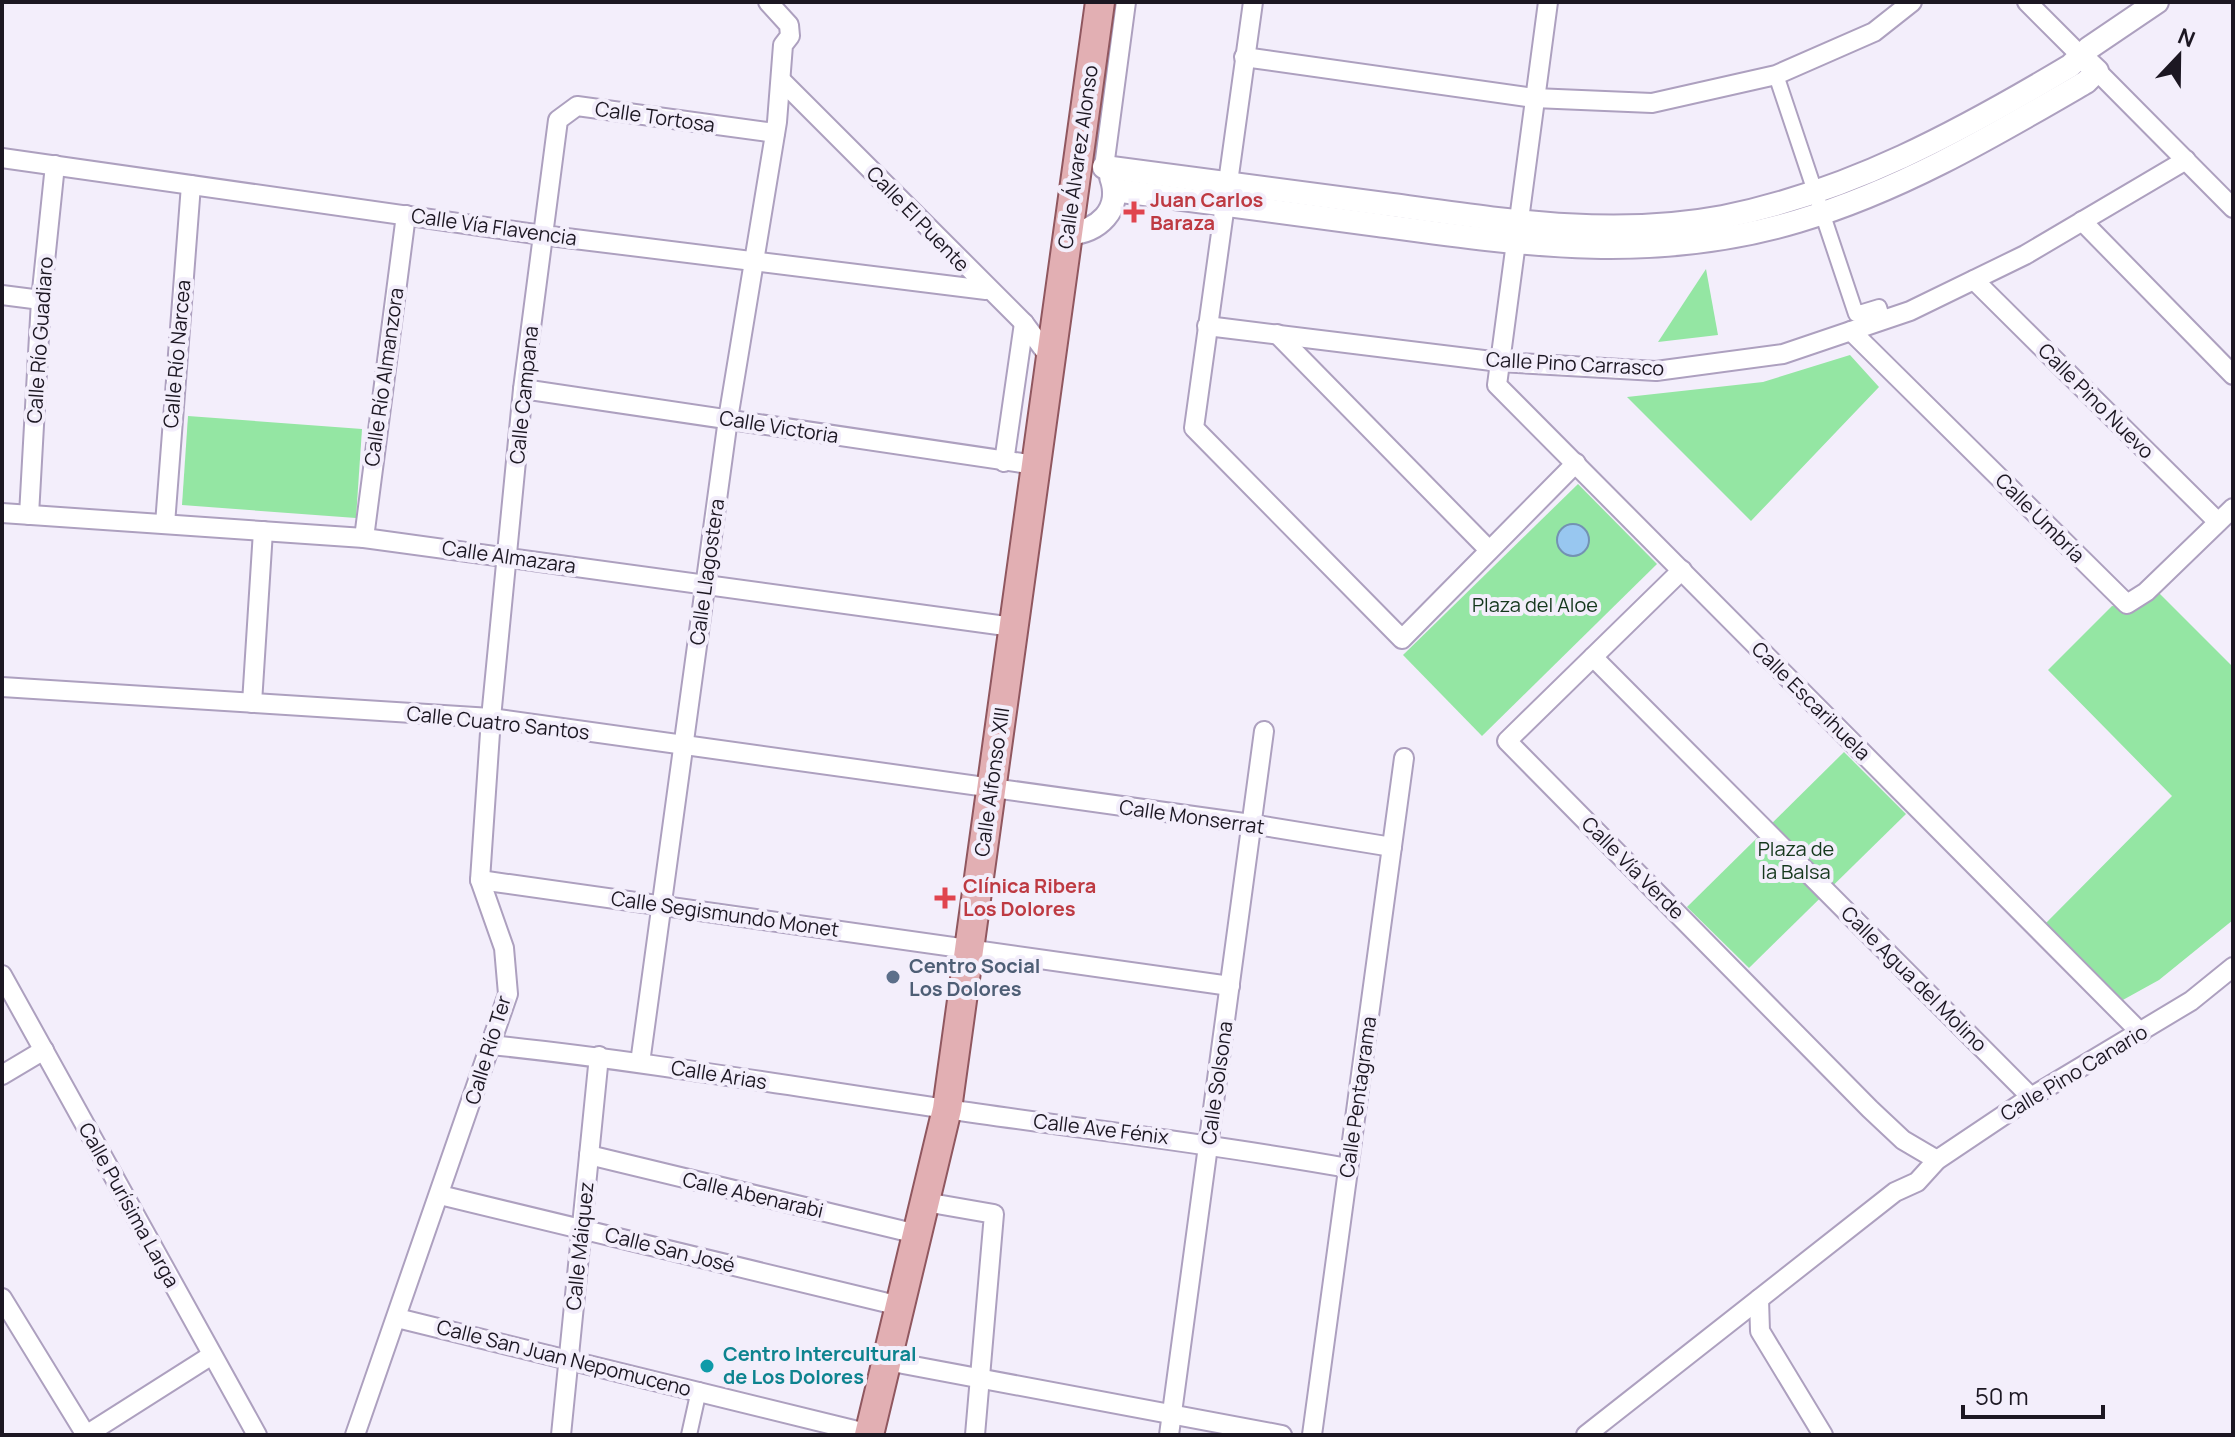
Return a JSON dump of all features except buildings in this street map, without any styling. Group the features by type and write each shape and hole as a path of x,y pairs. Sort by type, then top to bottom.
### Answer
{"main road":[{"name":"Calle Álvarez Alonso","path":"1056,312 1100,2"},
{"name":"Calle Alfonso XIII","path":"870,1434 947,1109 1056,312"}],"street":[{"name":"Calle Álvarez Alonso","path":"1104,167 1126,2"},
{"path":"1253,2 1194,428 1402,639 1576,463"},
{"path":"1500,362 1548,2"},
{"path":"1244,57 1534,98 1652,103 1776,75 1874,32 1912,2"},
{"path":"2027,2 2233,208"},
{"path":"1079,153 1104,167 1224,194 1515,233 1679,223 1818,203 2057,74 2089,64 2157,2"},
{"name":"Calle Llagostera","path":"640,1063 728,419 783,82 783,45 790,29 773,4"},
{"path":"1776,75 1856,314 1879,307 1883,320"},
{"name":"Calle El Puente","path":"783,82 986,290 1024,323 1050,358"},
{"name":"Calle Tortosa","path":"542,235 558,120 577,106 775,133"},
{"name":"Calle Vía Flavencia","path":"2,158 542,235 986,290"},
{"name":"Calle Pino Carrasco","path":"1207,326 1500,362 1656,371 1783,354 1883,320 1974,280 2186,160"},
{"name":"Calle Río Guadiaro","path":"29,515 41,300 55,165"},
{"path":"1067,234 1089,231 1103,222 1112,207 1114,190 1104,167"},
{"name":"Calle Río Narcea","path":"165,524 191,185"},
{"path":"1114,190 1224,194"},
{"name":"Calle Río Almanzora","path":"364,538 406,215"},
{"path":"2082,221 2233,375"},
{"name":"Calle Campana","path":"508,556 523,389 542,235"},
{"name":"Calle Pino Nuevo","path":"1974,280 2218,522"},
{"path":"2,295 41,300"},
{"path":"1004,462 1024,323"},
{"name":"Calle Umbría","path":"1851,331 2127,604 2146,592 2233,508"},
{"path":"1277,334 1489,550"},
{"name":"Calle Escarihuela","path":"1500,362 1497,385 2141,1033"},
{"name":"Calle Victoria","path":"523,389 1035,465"},
{"name":"Calle Almazara","path":"2,513 364,538 1013,627"},
{"path":"252,703 263,531"},
{"name":"Calle Río Ter","path":"355,1435 508,994 504,948 480,880 491,718 508,556"},
{"name":"Calle Vía Verde","path":"1682,570 1507,741 1870,1109 1903,1140 1937,1160"},
{"name":"Calle Agua del Molino","path":"1593,657 2031,1097"},
{"name":"Calle Cuatro Santos","path":"2,687 491,718 991,789"},
{"name":"Calle Solsona","path":"1169,1435 1264,731"},
{"name":"Calle Pentagrama","path":"1312,1435 1404,758"},
{"name":"Calle Monserrat","path":"991,789 1251,824 1392,847"},
{"name":"Calle Segismundo Monet","path":"480,880 1230,986"},
{"name":"Calle Pino Canario","path":"1586,1435 1895,1192 1917,1182 1937,1160 2031,1097 2191,1001 2233,967"},
{"name":"Calle Purísima Larga","path":"2,975 257,1435"},
{"name":"Calle Arias","path":"491,1045 599,1056 947,1109"},
{"path":"2,1075 44,1050"},
{"name":"Calle Máiquez","path":"561,1435 599,1056"},
{"name":"Calle Ave Fénix","path":"947,1109 1209,1143 1348,1168"},
{"name":"Calle Abenarabi","path":"589,1155 917,1234"},
{"name":"Calle San José","path":"440,1195 900,1306"},
{"path":"925,1202 994,1214 975,1435"},
{"path":"2,1298 86,1435 212,1355"},
{"path":"1759,1299 1760,1331 1823,1435"},
{"name":"Calle San Juan Nepomuceno","path":"397,1318 870,1434"},
{"path":"1731,1320 1760,1331"},
{"path":"887,1361 1282,1435"},
{"path":"689,1435 699,1390"}],"green space":[{"path":"1706,269 1718,335 1658,342"},
{"path":"1850,355 1879,387 1751,521 1627,397 1763,382"},
{"path":"188,416 362,429 356,518 182,505"},
{"name":"Plaza del Aloe","path":"1578,484 1657,564 1482,736 1403,655"},
{"path":"2158,592 2233,667 2233,920 2159,980 2121,1001 2045,924 2172,796 2048,670 2112,606 2137,608"},
{"name":"Plaza de la Balsa","path":"1844,752 1906,814 1749,968 1687,907"}],"water":[{"path":"1573,524 1585,528 1589,540 1585,552 1573,556 1561,552 1557,540 1561,528"}],"place":[{"name":"Juan Carlos Baraza","path":"1134,212"},
{"name":"Clínica Ribera Los Dolores","path":"945,898"},
{"name":"Centro Social Los Dolores","path":"893,977"},
{"name":"Centro Intercultural de Los Dolores","path":"707,1366"}]}
